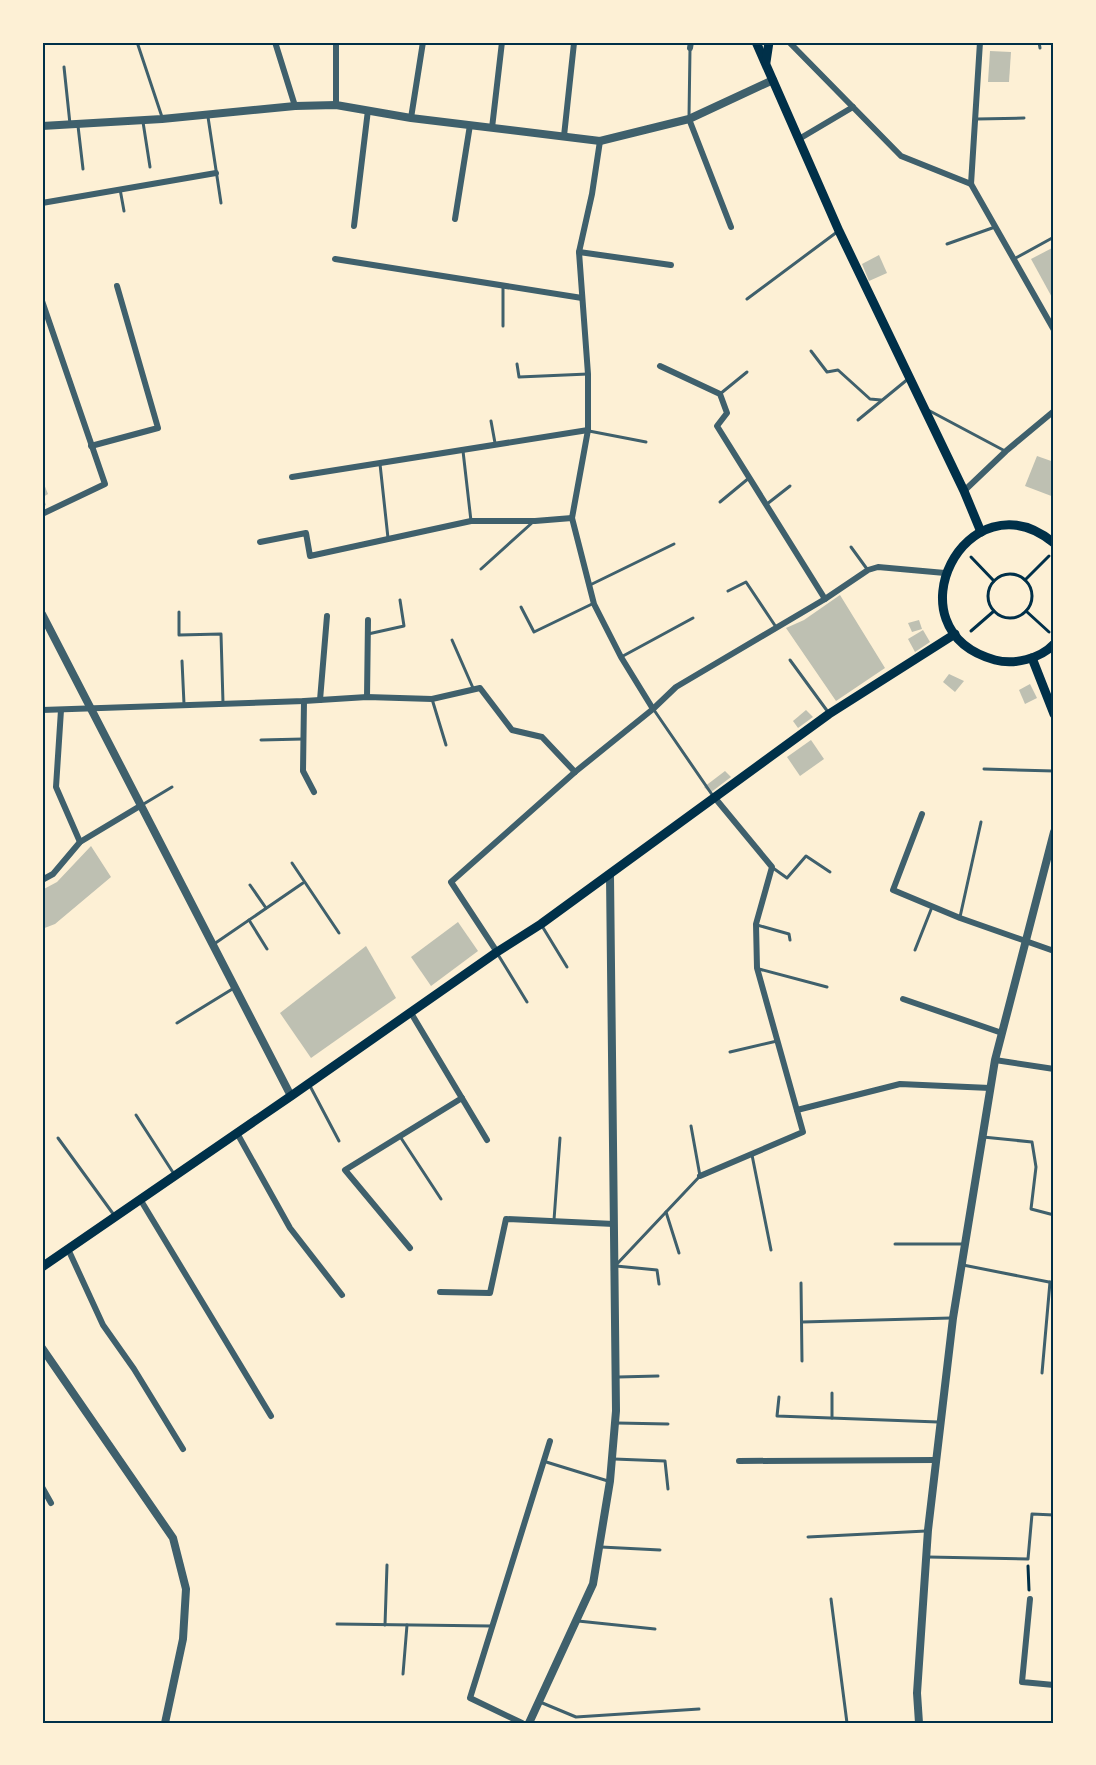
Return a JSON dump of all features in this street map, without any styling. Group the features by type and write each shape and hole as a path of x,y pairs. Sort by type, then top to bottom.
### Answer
{"main road":[{"path":"756,42 839,231 964,491 981,532"},
{"path":"766,64 769,42"},
{"path":"1054,543 1044,535 1026,528 996,527 981,532 966,542 953,556 945,573 942,588 947,620 955,634 981,656 1006,661 1032,658 1054,645"},
{"path":"42,1267 610,876 856,693 955,634"},
{"path":"1032,658 1054,714"}],"street":[{"path":"275,42 295,106"},
{"path":"336,42 336,105"},
{"path":"411,117 423,42"},
{"path":"492,128 502,42"},
{"path":"789,42 901,156 971,184"},
{"path":"980,42 971,184 1054,330"},
{"path":"564,136 574,43"},
{"path":"42,126 162,119 295,106 336,105 600,141 689,119 773,80"},
{"path":"799,139 853,107"},
{"path":"354,226 368,110"},
{"path":"689,119 731,227"},
{"path":"455,219 470,125"},
{"path":"600,141 592,194 579,252 588,374 588,430 572,518 594,604 621,657 653,709"},
{"path":"42,203 216,173"},
{"path":"579,252 671,265"},
{"path":"335,259 582,298"},
{"path":"91,446 158,428 117,286"},
{"path":"42,301 105,484 42,514"},
{"path":"660,366 720,394 727,412 717,426 825,599"},
{"path":"964,491 1006,451 1054,411"},
{"path":"292,477 588,430"},
{"path":"260,542 306,533 310,556 471,520 535,521 572,518"},
{"path":"497,952 451,882 575,772 653,709 676,687 825,599 868,570 878,567 945,573"},
{"path":"42,614 291,1096"},
{"path":"320,700 327,616"},
{"path":"367,697 368,620"},
{"path":"42,710 90,710 367,697 432,699 480,688 512,730 542,737 575,772"},
{"path":"304,701 303,771 314,792"},
{"path":"60,710 56,787 80,842"},
{"path":"700,1176 803,1132 757,968 756,924 772,867 715,798"},
{"path":"42,880 53,874 80,842 140,806"},
{"path":"922,814 893,890 960,918 1054,951"},
{"path":"919,1723 917,1693 928,1530 953,1318 995,1060 1054,832"},
{"path":"529,1723 593,1584 610,1481 616,1377 610,876"},
{"path":"903,999 1002,1033"},
{"path":"411,1012 488,1140"},
{"path":"995,1060 1054,1069"},
{"path":"797,1110 900,1084 990,1088"},
{"path":"410,1248 345,1170 462,1098"},
{"path":"237,1133 290,1228 342,1295"},
{"path":"140,1199 271,1416"},
{"path":"440,1292 489,1293 506,1219 614,1224"},
{"path":"68,1249 103,1325 134,1369 183,1449"},
{"path":"42,1348 172,1538 186,1589 183,1639 165,1723"},
{"path":"522,1723 470,1698 550,1441"},
{"path":"740,1461 935,1460"},
{"path":"42,1487 51,1503"},
{"path":"1030,1599 1022,1682 1054,1685"}],"lane":[{"path":"137,42 162,119"},
{"path":"1039,42 1040,48"},
{"path":"689,119 691,45"},
{"path":"64,66 83,169"},
{"path":"207,115 221,203"},
{"path":"975,119 1024,118"},
{"path":"142,120 150,167"},
{"path":"120,189 124,211"},
{"path":"947,244 995,227"},
{"path":"747,299 839,231"},
{"path":"1013,260 1054,237"},
{"path":"503,287 503,326"},
{"path":"811,351 827,372 838,370 870,399 881,400"},
{"path":"517,364 519,377 588,374"},
{"path":"720,394 747,372"},
{"path":"858,420 910,378"},
{"path":"924,408 1006,451"},
{"path":"491,421 495,446"},
{"path":"588,430 646,442"},
{"path":"463,451 471,520"},
{"path":"380,464 388,540"},
{"path":"720,502 750,478"},
{"path":"767,504 790,486"},
{"path":"481,569 535,521"},
{"path":"590,585 674,544"},
{"path":"851,548 868,570"},
{"path":"728,591 746,582 776,627"},
{"path":"368,634 404,626 400,600"},
{"path":"520,607 534,632 594,604"},
{"path":"179,612 180,635 221,634 223,704"},
{"path":"621,657 693,618"},
{"path":"452,640 473,689"},
{"path":"790,660 829,714"},
{"path":"182,661 184,706"},
{"path":"432,699 446,745"},
{"path":"653,709 715,798"},
{"path":"261,740 303,739"},
{"path":"984,769 1054,771"},
{"path":"140,806 172,786"},
{"path":"960,918 981,822"},
{"path":"772,867 787,878 806,856 830,872"},
{"path":"292,863 303,883 339,933"},
{"path":"213,945 303,883"},
{"path":"250,885 266,908"},
{"path":"915,950 932,907"},
{"path":"249,920 267,949"},
{"path":"541,924 567,967"},
{"path":"756,924 789,934 790,940"},
{"path":"497,952 527,1002"},
{"path":"757,968 827,987"},
{"path":"177,1023 235,987"},
{"path":"730,1052 777,1041"},
{"path":"309,1084 339,1141"},
{"path":"136,1115 175,1176"},
{"path":"615,1266 700,1176 691,1126"},
{"path":"400,1136 441,1199"},
{"path":"983,1137 1032,1142 1036,1167 1031,1209 1054,1215"},
{"path":"58,1138 115,1217"},
{"path":"554,1222 560,1138"},
{"path":"752,1153 771,1250"},
{"path":"666,1212 679,1253"},
{"path":"895,1244 966,1244"},
{"path":"963,1265 1052,1283 1042,1373"},
{"path":"615,1266 657,1270 659,1284"},
{"path":"801,1283 802,1361"},
{"path":"802,1322 953,1318"},
{"path":"616,1377 658,1376"},
{"path":"832,1393 832,1418"},
{"path":"779,1398 777,1416 940,1422"},
{"path":"615,1423 668,1424"},
{"path":"612,1459 665,1461 668,1489"},
{"path":"543,1461 610,1481"},
{"path":"926,1557 1028,1559 1032,1514 1054,1515"},
{"path":"808,1537 928,1530"},
{"path":"599,1547 660,1550"},
{"path":"385,1625 387,1565"},
{"path":"831,1599 847,1723"},
{"path":"576,1621 655,1629"},
{"path":"338,1624 493,1626"},
{"path":"403,1674 407,1625"},
{"path":"539,1701 576,1717 699,1709"}],"path":[{"path":"1025,580 1049,556"},
{"path":"971,557 994,581"},
{"path":"1006,574 1019,576 1025,580 1032,592 1032,599 1026,611 1020,616 1006,618 994,611 988,599 988,593 994,581 1006,574"},
{"path":"971,631 994,611"},
{"path":"1026,611 1049,632"},
{"path":"1028,1559 1030,1599"}],"building":[{"path":"990,51 1011,52 1009,82 988,82"},
{"path":"1054,247 1054,301 1031,259"},
{"path":"879,255 887,273 869,281 862,264"},
{"path":"1037,456 1054,462 1054,497 1025,486"},
{"path":"42,479 48,494 43,497 46,505 42,507"},
{"path":"840,595 885,668 836,701 786,628 804,620"},
{"path":"919,620 922,629 912,632 908,623"},
{"path":"923,630 930,642 915,652 908,639"},
{"path":"949,674 964,681 955,692 943,682"},
{"path":"1030,684 1037,698 1025,704 1019,690"},
{"path":"806,710 813,717 798,728 793,721"},
{"path":"811,740 824,759 800,776 787,757"},
{"path":"725,771 731,777 710,793 704,787"},
{"path":"91,846 111,877 55,924 42,929 42,890 57,882"},
{"path":"458,922 478,951 431,986 411,957"},
{"path":"366,946 396,998 311,1058 280,1013"}]}
